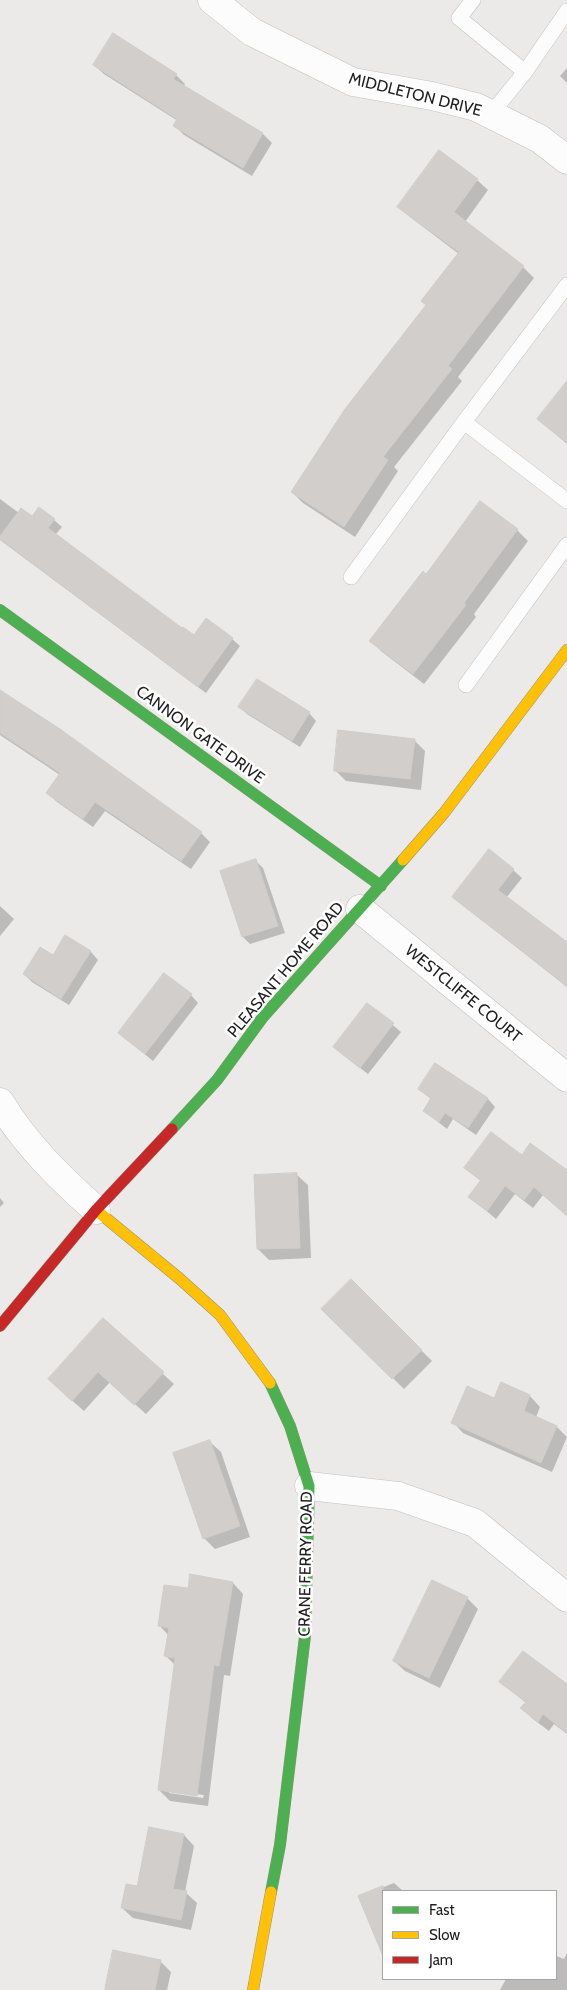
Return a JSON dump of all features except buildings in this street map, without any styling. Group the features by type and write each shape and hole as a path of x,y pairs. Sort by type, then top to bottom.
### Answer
{"street":[{"name":"MIDDLETON DRIVE","path":"212,0 252,32 353,82 476,106 540,139 567,160"},
{"name":"CANNON GATE DRIVE","path":"0,610 381,886"},
{"name":"PLEASANT HOME ROAD","path":"0,1326 96,1210 217,1080 263,1017 444,813 567,650"},
{"name":"WESTCLIFFE COURT","path":"360,909 567,1078"},
{"name":"CRANE FERRY ROAD","path":"0,1102 12,1122 70,1187 220,1315 272,1386 290,1426 309,1486 305,1636 280,1845 253,1990"},
{"path":"309,1486 398,1496 475,1523 567,1598"}],"lane":[{"path":"473,0 459,18 525,72"},
{"path":"491,114 525,72 567,11"},
{"path":"351,577 464,422 567,286"},
{"path":"464,422 567,501"},
{"path":"466,685 567,545"}],"traffic: fast":[{"path":"0,610 381,886"},
{"path":"172,1129 217,1080 263,1017 403,860"},
{"path":"270,1383 290,1426 309,1486 305,1636 280,1845 271,1892"}],"traffic: slow":[{"path":"403,860 444,813 567,650"},
{"path":"96,1210 180,1279 220,1315 270,1383"},
{"path":"253,1990 271,1892"}],"traffic: jam":[{"path":"0,1326 96,1210 172,1129"}]}
